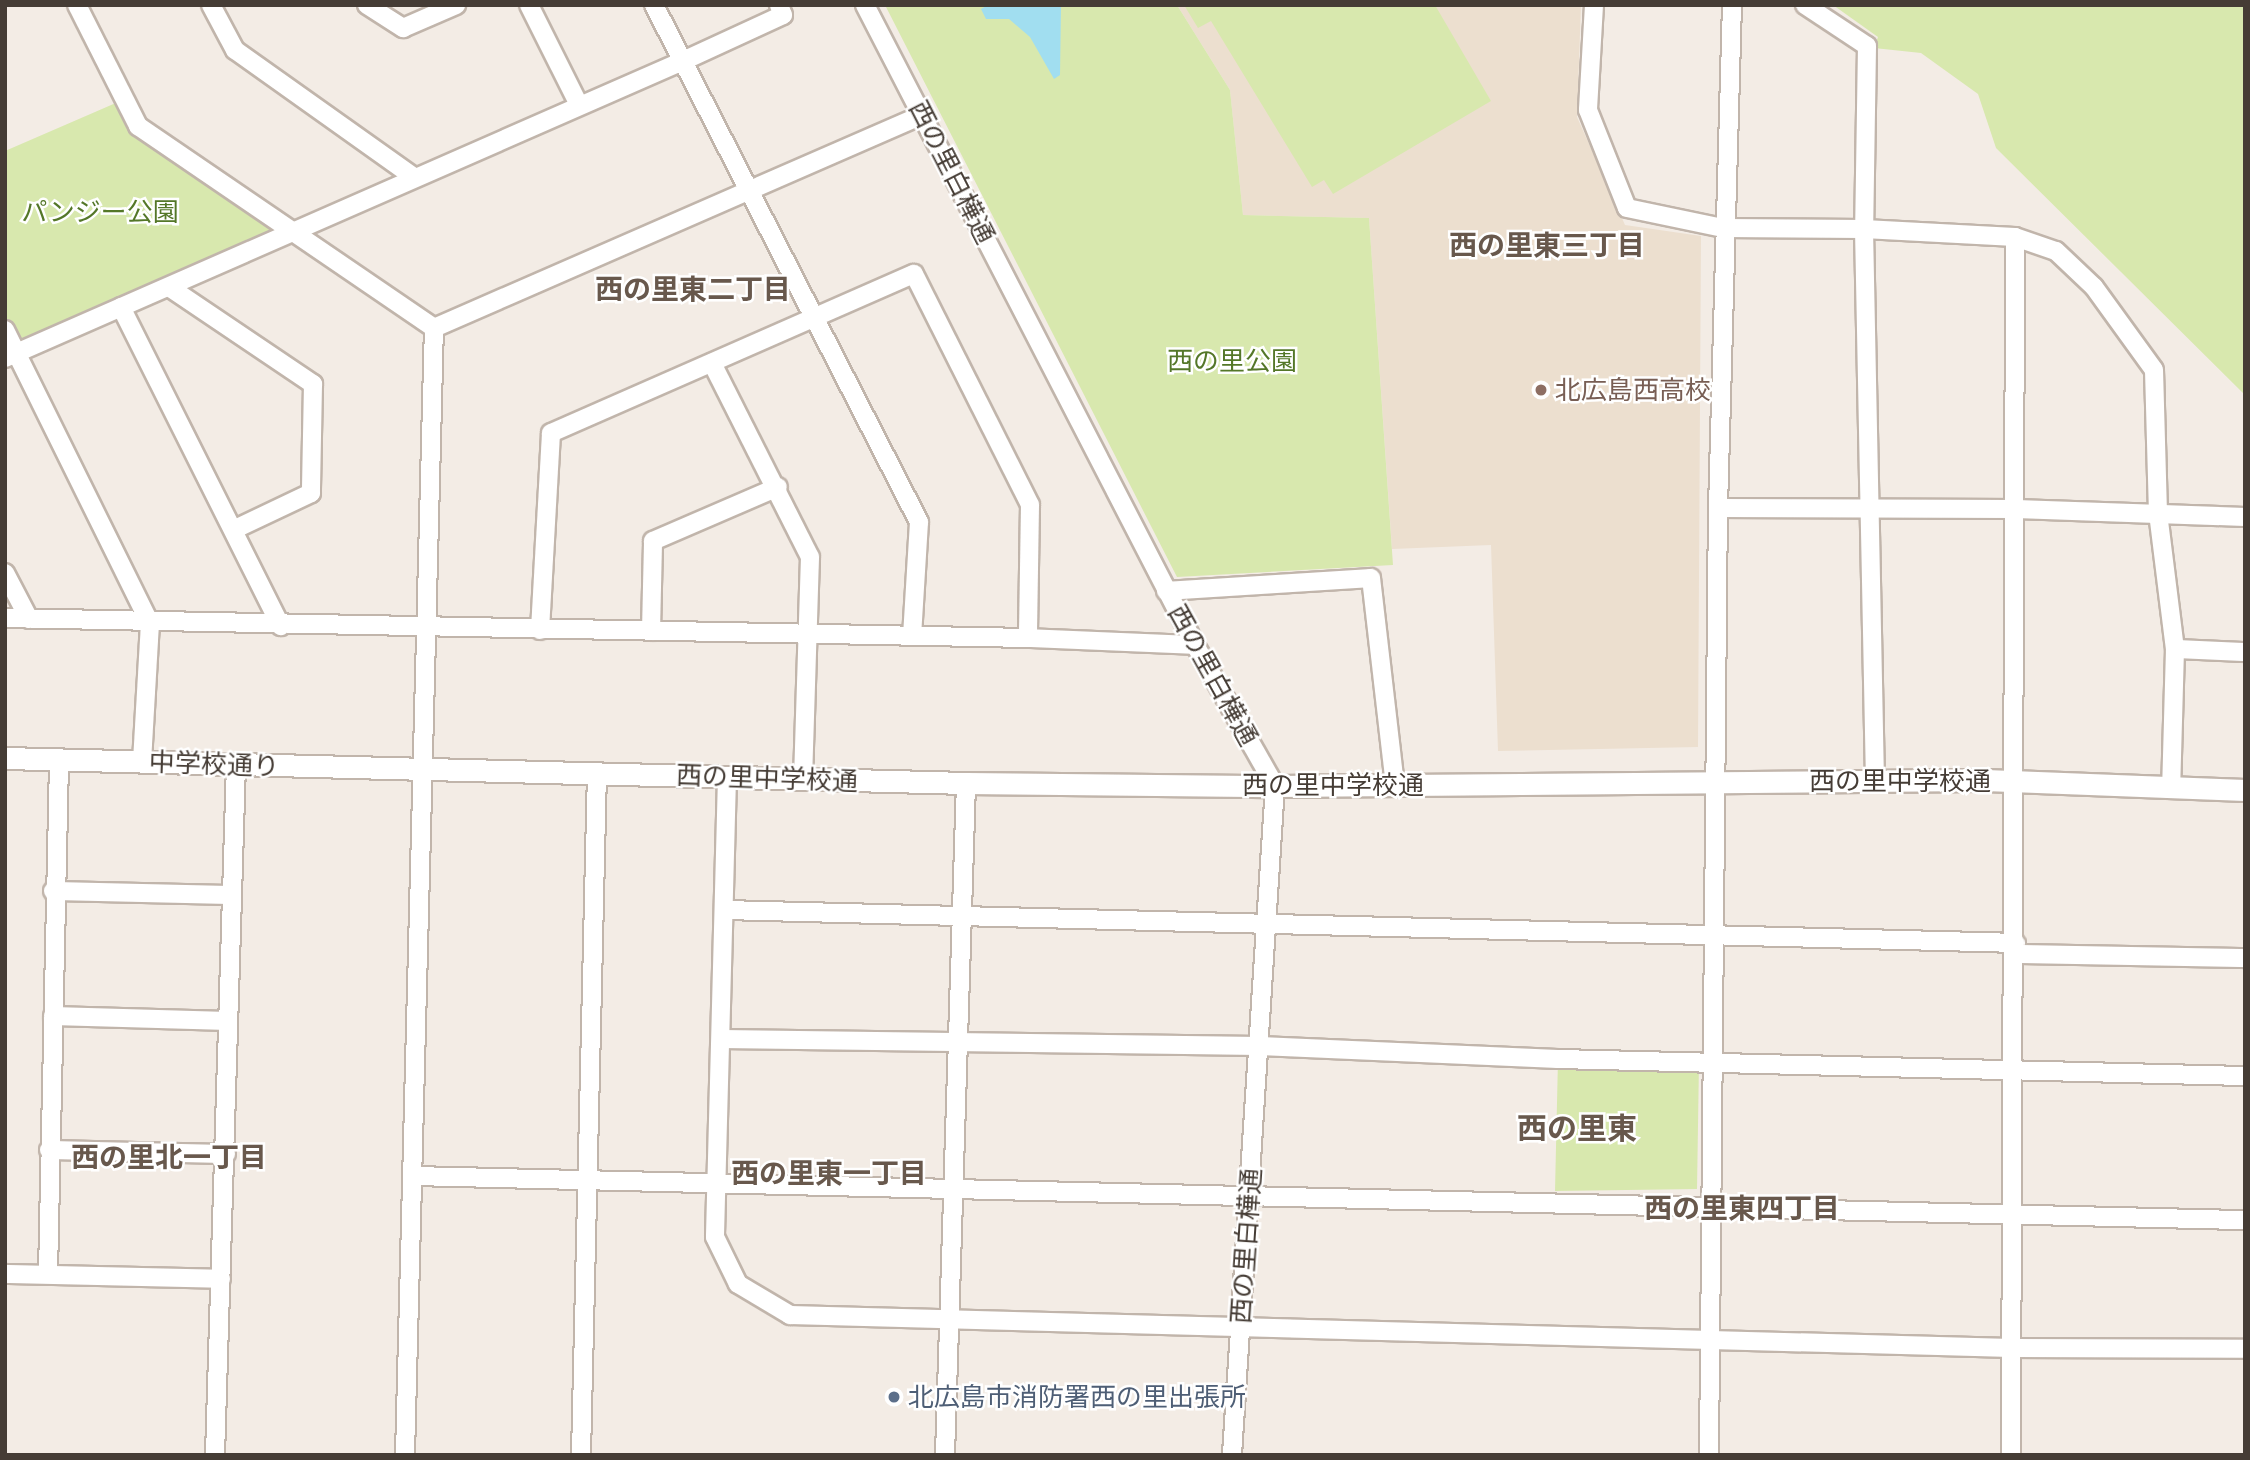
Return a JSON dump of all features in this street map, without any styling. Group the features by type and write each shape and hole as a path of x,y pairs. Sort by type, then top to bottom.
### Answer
{"street":[{"path":"77,5 138,126 434,328"},
{"path":"211,5 235,50 415,177"},
{"path":"366,5 402,28 456,5"},
{"path":"529,5 579,105"},
{"path":"654,5 919,522 912,636"},
{"path":"11,356 783,15 779,5"},
{"name":"西の里白樺通","path":"865,5 1166,590 1275,786 1269,924 1232,1455"},
{"path":"1594,5 1588,110 1627,208 1723,228 1864,229 2015,237 2056,251 2094,287 2154,370 2158,513 2175,649 2171,788"},
{"path":"1709,1455 1718,508 1723,228 1732,5"},
{"path":"1805,5 1867,46 1864,229 1875,780"},
{"path":"434,328 922,115"},
{"path":"2011,1455 2016,948 2016,812 2011,781 2016,509 2015,237"},
{"path":"540,630 551,433 914,274 1030,505 1028,638"},
{"path":"169,287 313,384 311,493 233,530"},
{"path":"121,307 281,626"},
{"path":"405,1455 434,328"},
{"path":"5,330 11,356 150,624 142,762"},
{"path":"712,363 778,487 810,557 810,634 803,779"},
{"path":"651,631 653,541 778,487"},
{"path":"1718,508 2016,509 2245,517"},
{"path":"5,573 29,619"},
{"path":"1166,590 1371,578 1395,785"},
{"path":"5,618 150,624 1028,638 1195,645"},
{"path":"2175,649 2245,652"},
{"name":"中学校通り","path":"5,758 422,769"},
{"path":"48,1274 53,891 59,760"},
{"path":"215,1455 236,764"},
{"name":"西の里中学校通","path":"422,769 965,783 1275,786 1875,780 2011,781 2245,790"},
{"path":"581,1455 597,772"},
{"path":"727,777 715,1237 738,1284 790,1315 1241,1325 2012,1348 2245,1349"},
{"path":"945,1455 965,783"},
{"path":"53,891 231,895"},
{"path":"724,910 1715,935 2245,958"},
{"path":"53,1016 228,1021"},
{"path":"721,1039 1260,1046 1713,1063 2245,1076"},
{"path":"50,1150 226,1154"},
{"path":"413,1176 1249,1194 2013,1218 2245,1220"},
{"path":"5,1274 221,1279"}],"shaded area":[{"name":"北広島西高校","path":"1177,5 1581,5 1577,117 1625,225 1701,236 1698,747 1498,751 1491,545 1392,549 1369,218 1243,215 1230,90"}],"green space":[{"name":"西の里公園","path":"885,5 1177,5 1230,90 1243,215 1369,218 1393,565 1177,577"},
{"path":"1184,5 1435,5 1491,101 1333,194 1324,180 1312,187 1211,21 1198,28"},
{"path":"1833,5 2245,5 2245,395 1996,148 1978,94 1921,53 1874,48 1878,37"},
{"name":"パンジー公園","path":"125,99 139,126 293,232 17,353 5,330 5,151"},
{"path":"1558,1059 1699,1062 1697,1189 1555,1191"}],"water":[{"path":"988,5 1061,5 1060,75 1054,79 1030,37 1009,19 986,19 981,9"}],"place":[{"name":"北広島西高校","path":"1541,390"},
{"name":"北広島市消防署西の里出張所","path":"894,1397"}],"district":[{"name":"西の里東三丁目","path":"1547,245"},
{"name":"西の里東二丁目","path":"693,289"},
{"name":"西の里東","path":"1577,1128"},
{"name":"西の里北一丁目","path":"169,1157"},
{"name":"西の里東一丁目","path":"829,1173"},
{"name":"西の里東四丁目","path":"1742,1208"}]}
